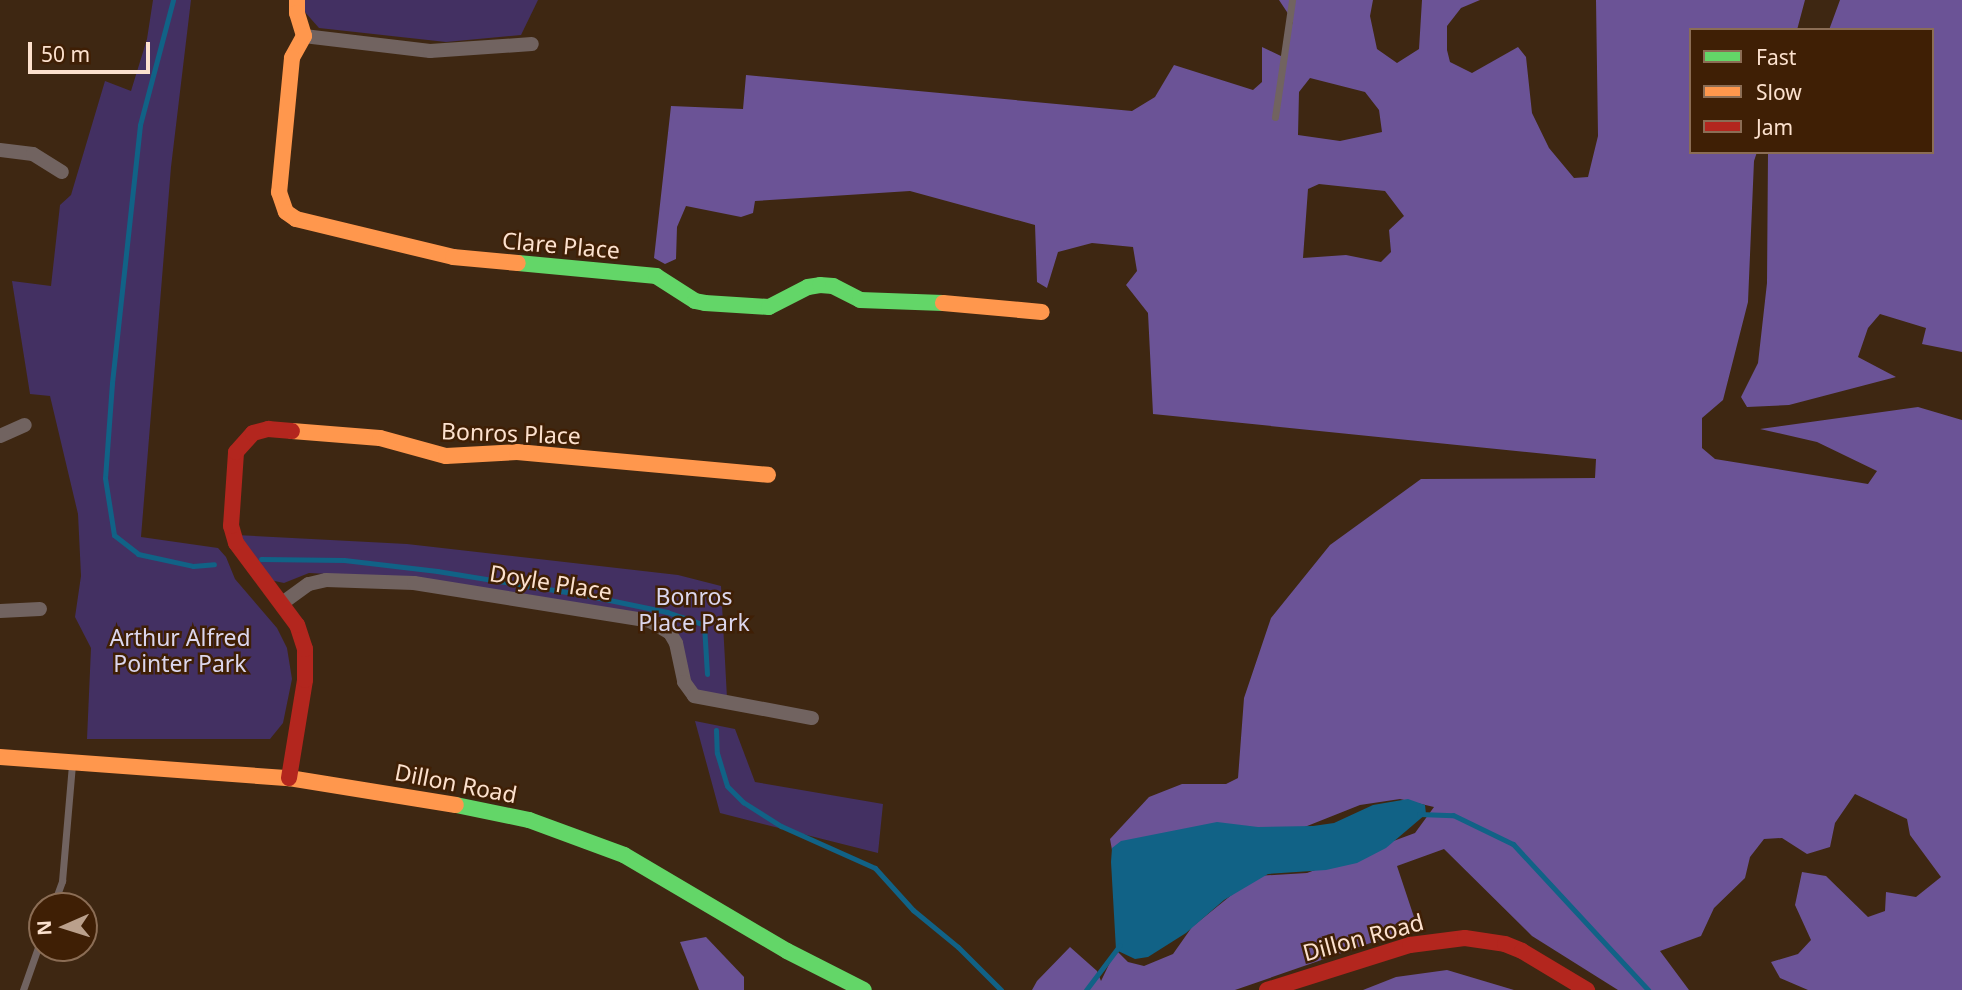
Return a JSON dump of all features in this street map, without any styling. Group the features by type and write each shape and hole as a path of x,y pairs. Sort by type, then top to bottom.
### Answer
{"street":[{"path":"297,0 297,13 304,36 430,51 532,44"},
{"name":"Clare Place","path":"304,36 292,58 279,174 281,203 296,219 453,257 656,276 695,300 705,303 769,307 808,287 820,285 833,286 860,300 1042,312"},
{"path":"0,150 33,154 62,172"},
{"path":"0,436 25,425"},
{"name":"Bonros Place","path":"289,778 306,663 301,634 236,543 231,526 236,452 246,438 260,430 388,439 446,456 517,452 768,475"},
{"name":"Doyle Place","path":"281,604 309,584 326,580 414,583 650,621 670,633 676,643 684,682 694,696 812,718"},
{"path":"0,611 40,609"},
{"name":"Dillon Road","path":"0,757 289,778 491,811 564,831 624,855 787,951 864,990"},
{"name":"Dillon Road","path":"1267,990 1410,944 1465,938 1494,942 1522,951 1587,990"}],"lane":[{"path":"1275,117 1292,0"},
{"path":"58,892 62,881 72,763"},
{"path":"23,990 33,962"}],"green space":[{"name":"Arthur Alfred Pointer Park","path":"153,0 191,0 171,167 141,537 218,548 226,557 235,579 277,628 287,648 292,679 283,723 270,739 87,739 91,648 75,617 81,576 78,514 50,396 30,394 12,281 51,286 60,205 71,195 105,81 131,91 147,39"},
{"path":"305,0 538,0 521,35 446,42 319,28 304,11"},
{"name":"Bonros Place Park","path":"236,535 407,544 678,575 721,586 727,698 696,690 687,677 671,628 409,578 309,573 284,583 270,580"},
{"path":"695,721 735,729 755,782 883,804 878,853 720,813"}],"shaded area":[{"path":"1279,0 1373,0 1370,16 1377,49 1397,63 1419,49 1422,0 1480,0 1461,8 1447,26 1450,62 1472,73 1518,47 1526,57 1532,113 1549,148 1574,178 1588,177 1598,136 1596,0 1805,0 1798,28 1689,28 1689,154 1756,154 1748,302 1723,400 1702,418 1702,448 1715,459 1868,484 1877,471 1817,442 1760,429 1918,407 1962,420 1962,990 1808,990 1780,978 1771,962 1798,954 1811,940 1795,905 1802,872 1826,876 1868,917 1885,911 1886,892 1916,897 1941,877 1910,835 1907,819 1855,794 1835,823 1830,847 1807,854 1782,838 1764,839 1750,857 1745,878 1714,908 1701,936 1660,951 1689,990 1618,990 1532,936 1444,849 1397,866 1415,920 1411,929 1235,990 1032,990 1037,981 1070,947 1097,971 1101,981 1116,950 1128,962 1144,966 1173,954 1192,927 1255,876 1307,873 1415,833 1434,807 1400,799 1360,805 1282,836 1123,854 1112,850 1110,839 1149,797 1182,784 1226,784 1238,778 1244,698 1271,618 1330,545 1421,479 1595,478 1596,459 1153,414 1148,313 1126,285 1137,271 1133,247 1092,243 1058,252 1047,288 1037,282 1035,225 910,191 755,201 753,213 741,217 686,206 677,227 676,259 665,264 654,258 671,106 743,109 746,75 1132,111 1155,97 1174,65 1253,90 1262,82 1262,47 1283,57 1293,21","holes":["1310,78 1365,92 1379,110 1382,132 1340,141 1298,135 1299,92","1319,184 1385,191 1404,216 1389,230 1391,252 1381,262 1346,255 1303,258 1308,189"]},
{"path":"1840,0 1962,0 1962,352 1922,344 1926,328 1880,314 1868,328 1858,357 1896,377 1789,405 1747,407 1741,397 1758,363 1767,283 1768,154 1934,154 1934,28 1830,28"},
{"path":"706,937 744,977 744,990 699,990 680,942"},
{"path":"1447,970 1514,990 1363,990 1396,977"}],"water":[{"path":"1408,799 1425,805 1426,814 1386,848 1357,863 1326,870 1268,874 1224,900 1186,933 1148,957 1135,959 1116,950 1111,862 1112,848 1121,841 1217,822 1258,827 1334,823 1373,805"}],"waterway":[{"path":"173,0 140,125 112,383 105,478 114,535 138,554 193,566 214,564"},
{"path":"261,559 344,560 437,571 585,595 667,612 704,625 707,674"},
{"path":"716,730 717,753 727,786 743,802 781,826 875,868 913,910 958,947 1001,990"},
{"path":"1419,814 1453,815 1513,844 1648,990"},
{"path":"1086,990 1120,945"}],"traffic: fast":[{"path":"518,263 656,276 695,301 705,303 769,307 808,287 820,285 833,286 860,300 943,303"},
{"path":"456,805 529,820 624,855 787,951 864,990"}],"traffic: slow":[{"path":"297,0 297,13 304,36 292,58 279,192 286,212 296,219 453,257 518,263"},
{"path":"943,303 1042,312"},
{"path":"292,431 380,438 446,456 517,452 768,475"},
{"path":"0,757 289,778 456,805"}],"traffic: jam":[{"path":"289,778 305,680 305,649 297,625 236,543 231,526 236,452 253,433 268,429 292,431"},
{"path":"1267,990 1410,945 1465,938 1505,944 1522,951 1587,990"}]}
